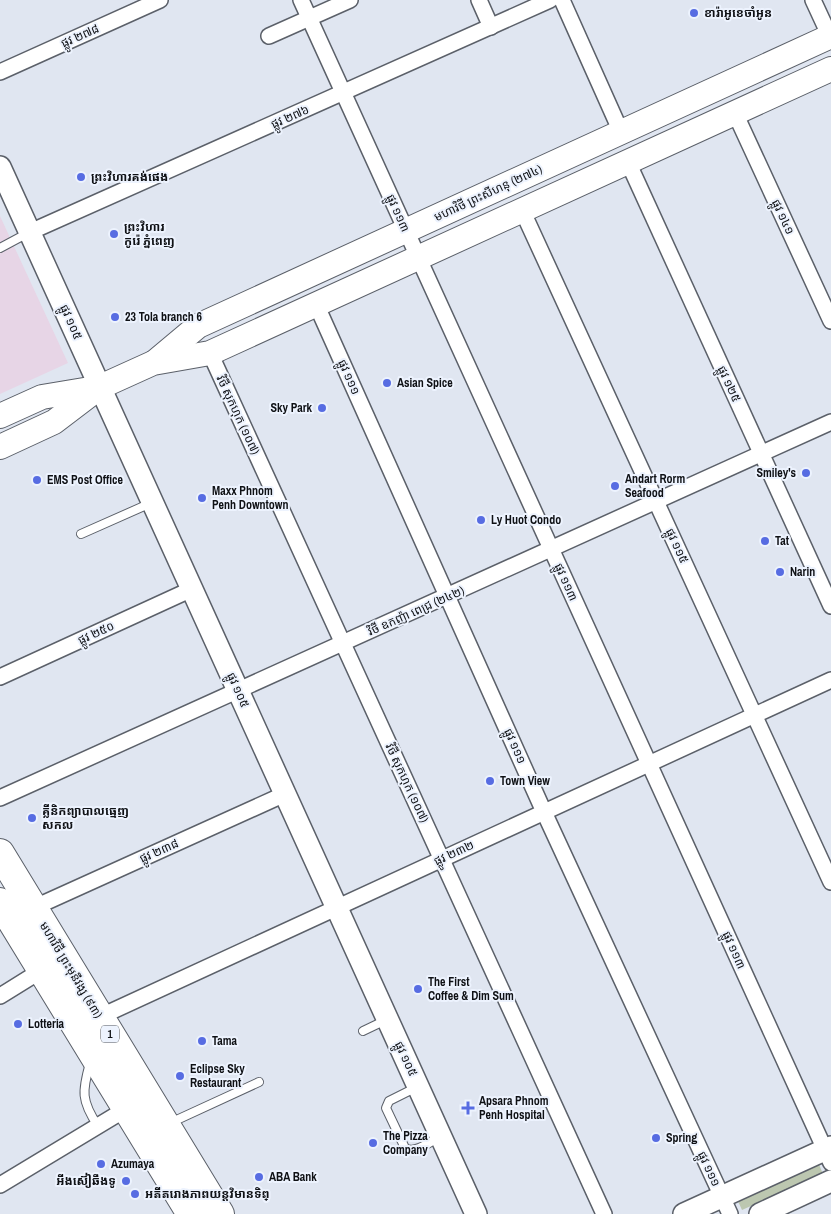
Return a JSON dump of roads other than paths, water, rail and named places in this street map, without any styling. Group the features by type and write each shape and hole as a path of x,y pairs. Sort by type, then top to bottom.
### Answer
{"highway":[{"name":"មហាវិថី ព្រះមុនីវង្ស (៩៣)","path":"0,853 34,908 89,1023 93,1054 191,1214"},
{"name":"មហាវិថី ព្រះមុនីវង្ស (៩៣)","path":"0,902 42,970 89,1023 166,1124 220,1214"}],"main road":[{"name":"មហាវិថី ព្រះសីហនុ (២៧៤)","path":"153,364 198,326 831,37"},
{"name":"មហាវិថី ព្រះសីហនុ (២៧៤)","path":"0,416 42,397 100,387 153,364 210,353 831,69"},
{"name":"មហាវិថី ព្រះសីហនុ (២៧៤)","path":"0,447 54,422 100,387"}],"street":[{"name":"ផ្លូវ ២៧៨","path":"0,72 160,0"},
{"name":"ផ្លូវ ១១៣","path":"301,0 829,1153"},
{"path":"268,36 350,0"},
{"path":"479,0 491,27"},
{"name":"ផ្លូវ ២៧៦","path":"30,232 550,0"},
{"path":"562,0 621,132"},
{"path":"813,0 831,37"},
{"name":"ផ្លូវ ១៤១","path":"735,113 831,321"},
{"name":"ផ្លូវ ១២៥","path":"628,162 831,606"},
{"name":"ផ្លូវ ១០៥","path":"0,167 476,1214"},
{"name":"ផ្លូវ ១១៥","path":"522,210 831,882"},
{"name":"ផ្លូវ ១១១","path":"316,304 544,812 726,1205"},
{"name":"វិថី សុកហុក (១០៧)","path":"210,353 604,1214"},
{"name":"វិថី ឧកញ៉ា ពេជ្រ (២៤២)","path":"0,798 831,422"},
{"name":"ផ្លូវ ២៥០","path":"0,677 192,589"},
{"name":"ផ្លូវ ២៣២","path":"89,1023 831,680"},
{"name":"ផ្លូវ ២៣៨","path":"34,908 285,794"},
{"path":"0,996 42,970"},
{"path":"0,1185 126,1109"},
{"path":"684,1214 726,1205 829,1153"},
{"path":"760,1214 831,1181"}],"lane":[{"path":"0,248 30,232"},
{"path":"81,534 152,502"},
{"path":"364,1031 388,1020"},
{"path":"93,1054 83,1088 86,1109 98,1126"},
{"path":"166,1124 259,1082"},
{"path":"418,1087 389,1101 386,1108 405,1148 414,1150 441,1136"}],"place":[{"name":"ខារ៉ាអូខេចាំអូន","path":"694,13"},
{"name":"ព្រះវិហារគង់ផេង","path":"81,177"},
{"name":"ព្រះវិហារ កូរ៉េ ភ្នំពេញ","path":"114,234"},
{"name":"23 Tola branch 6","path":"115,317"},
{"name":"Asian Spice","path":"387,383"},
{"name":"Sky Park","path":"322,408"},
{"name":"Smiley's","path":"806,473"},
{"name":"EMS Post Office","path":"37,480"},
{"name":"Andart Rorm Seafood","path":"615,486"},
{"name":"Maxx Phnom Penh Downtown","path":"202,498"},
{"name":"Ly Huot Condo","path":"481,520"},
{"name":"Tat","path":"765,541"},
{"name":"Narin","path":"780,572"},
{"name":"Town View","path":"490,781"},
{"name":"គ្លីនិកព្យាបាលធ្មេញ សកល","path":"32,818"},
{"name":"The First Coffee & Dim Sum","path":"418,989"},
{"name":"Lotteria","path":"18,1024"},
{"name":"Tama","path":"202,1041"},
{"name":"Eclipse Sky Restaurant","path":"180,1076"},
{"name":"Apsara Phnom Penh Hospital","path":"468,1108"},
{"name":"Spring","path":"656,1138"},
{"name":"The Pizza Company","path":"373,1143"},
{"name":"Azumaya","path":"101,1164"},
{"name":"ABA Bank","path":"259,1177"},
{"name":"អីងស៊ៀឆឹងទូ","path":"126,1181"},
{"name":"អតីតរោងភាពយន្តវិមានទិព្","path":"135,1194"}]}
